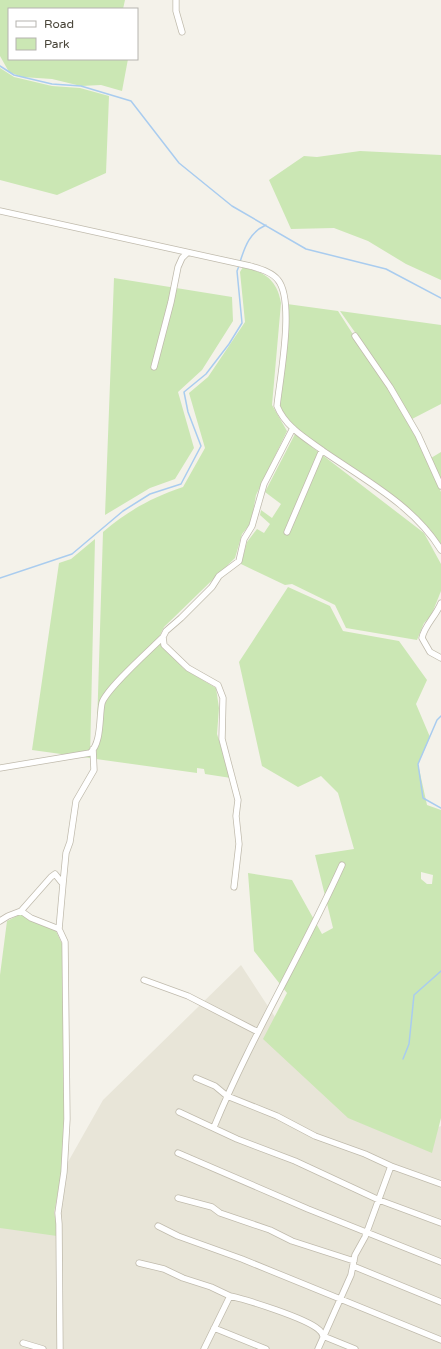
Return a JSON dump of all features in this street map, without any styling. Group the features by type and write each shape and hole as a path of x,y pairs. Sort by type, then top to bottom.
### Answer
{"street":[{"path":"176,0 176,11 182,32"},
{"path":"0,211 60,223 261,269 278,280 285,298 286,325 277,406 281,417 322,450 404,508 428,530 441,550"},
{"path":"154,367 171,302 178,267 182,258 187,253"},
{"path":"355,336 394,394 418,436 441,486"},
{"path":"59,929 66,853 70,842 76,801 94,770 93,749 100,727 104,698 163,637 166,631 212,587 219,576 239,561 244,539 252,526 264,484 293,428"},
{"path":"287,532 322,450"},
{"path":"441,603 434,618 424,629 422,638 430,652 441,658"},
{"path":"163,637 164,645 188,668 218,685 223,698 222,739 238,800 236,816 239,844 234,886"},
{"path":"0,768 90,753 93,749"},
{"path":"214,1127 227,1096 258,1032 320,914 342,865"},
{"path":"0,921 21,911 55,874 63,884"},
{"path":"21,911 31,918 54,925 59,929 65,942 67,1119 64,1172 58,1213 60,1349"},
{"path":"144,980 188,996 258,1032"},
{"path":"196,1078 215,1086 227,1096 277,1116 315,1136 441,1184"},
{"path":"179,1112 214,1127 236,1139 295,1161 379,1200 441,1223"},
{"path":"178,1154 441,1262"},
{"path":"318,1349 351,1275 353,1263 367,1232 391,1166"},
{"path":"178,1198 212,1207 220,1213 270,1230 292,1241 353,1263 441,1302"},
{"path":"158,1226 178,1236 242,1259 441,1340"},
{"path":"138,1263 164,1269 230,1296 313,1325 321,1331 323,1336 355,1349"},
{"path":"204,1349 230,1296"},
{"path":"214,1328 266,1349"},
{"path":"24,1343 43,1349"}],"shaded area":[{"path":"241,965 309,1069 429,1131 441,1126 441,1349 0,1349 0,1217 42,1208 103,1100"}],"green space":[{"path":"0,0 125,0 123,8 8,8 8,60 128,60 122,91 101,85 81,86 52,79 22,77 9,72 0,56"},
{"path":"0,68 14,77 52,86 80,88 109,96 106,173 57,195 0,180"},
{"path":"360,151 441,155 441,280 406,264 368,241 334,228 291,229 269,180 304,156 317,157"},
{"path":"243,267 251,269 269,278 279,295 281,303 272,405 287,431 256,495 251,523 242,534 235,558 164,627 157,641 184,669 216,688 219,708 217,734 231,778 205,774 204,769 197,768 197,773 96,759 103,532 122,517 141,505 183,487 205,448 189,393 208,377 245,322 240,272"},
{"path":"114,278 232,297 233,321 202,370 178,392 194,448 175,479 150,488 105,515"},
{"path":"287,304 338,311 388,389 417,439 441,492 441,547 430,529 355,470 336,459 290,423 279,405"},
{"path":"340,311 441,325 441,404 412,419 392,385"},
{"path":"295,434 424,533 441,564 441,591 431,616 424,623 417,640 346,628 335,605 292,584 285,585 241,564 247,542 257,529 264,533 270,524 260,515 261,510 272,518 281,504 265,492"},
{"path":"441,452 441,480 431,458"},
{"path":"95,539 90,758 32,750 59,563 71,559"},
{"path":"288,587 330,606 343,631 399,641 427,680 416,704 430,737 418,764 427,805 441,810 441,1118 432,1153 348,1118 263,1039 287,993 254,951 248,873 292,880 322,934 333,928 315,855 354,849 338,793 321,776 298,787 262,766 239,662","holes":["421,872 433,875 432,884 427,884 421,879"]},
{"path":"21,914 55,929 63,946 65,1118 62,1170 54,1213 57,1226 57,1236 0,1228 0,975 7,921"}],"waterway":[{"path":"0,66 14,75 52,84 81,86 131,101 179,163 232,206 306,249 386,269 441,298"},
{"path":"240,262 249,240 256,231 266,225"},
{"path":"0,578 72,554 123,511 150,494 181,484 201,446 188,412 184,392 206,374 229,344 242,323 237,271 239,266"},
{"path":"441,716 437,720 418,764 423,798 441,808"},
{"path":"403,1059 409,1044 414,995 441,971"}]}
